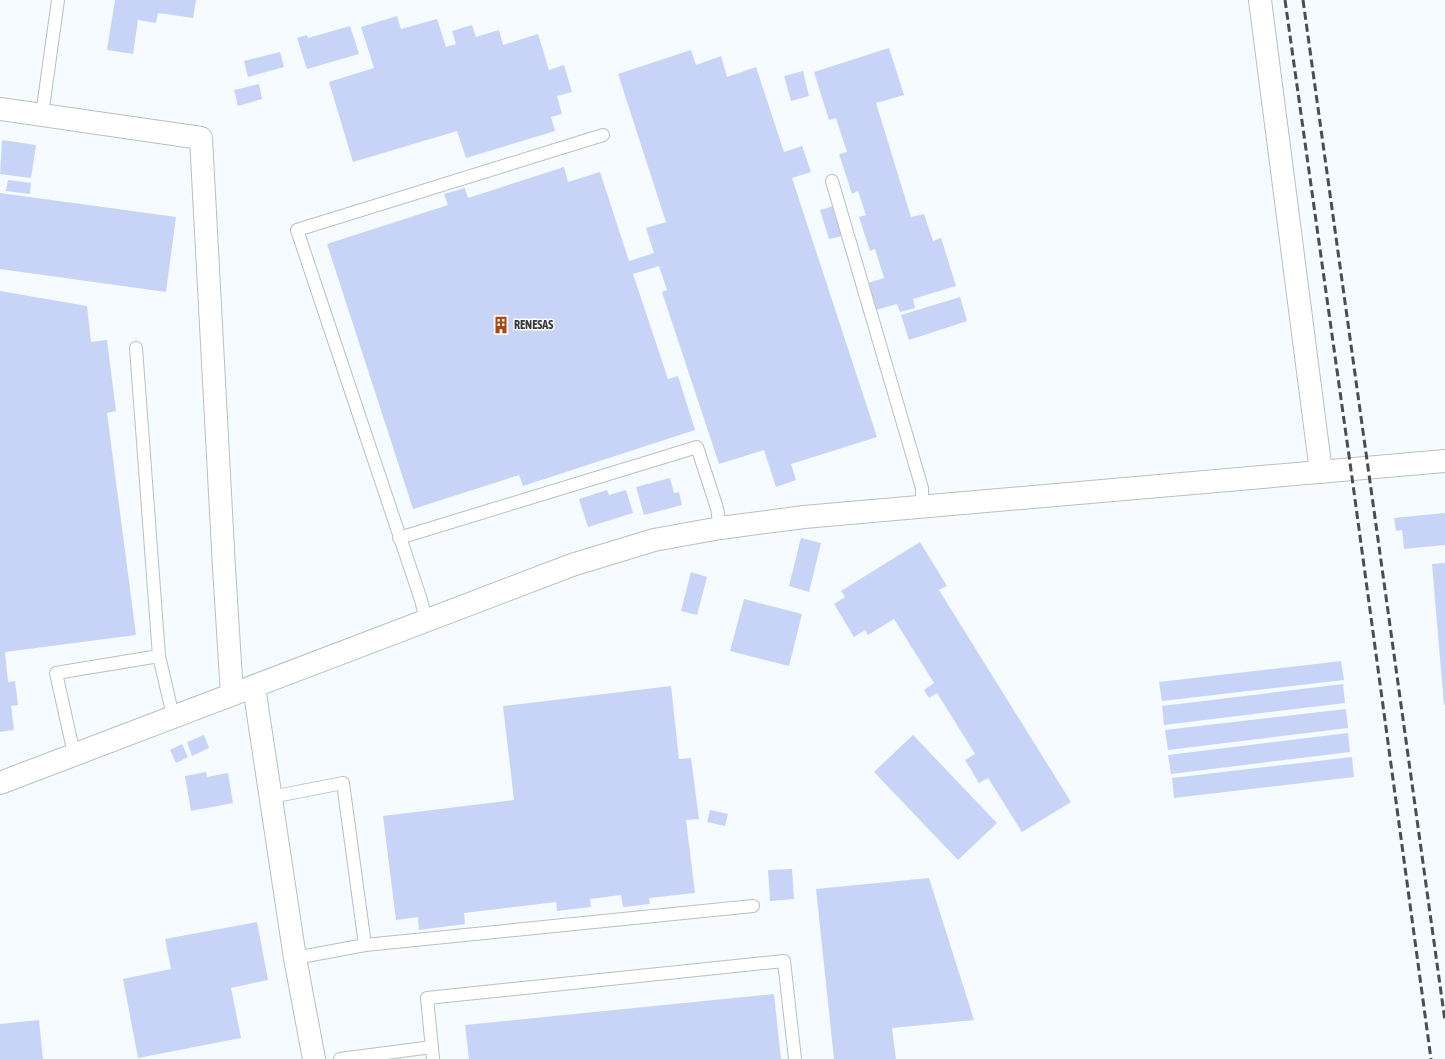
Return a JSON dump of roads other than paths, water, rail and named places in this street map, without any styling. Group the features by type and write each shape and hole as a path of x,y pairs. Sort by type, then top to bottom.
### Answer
{"street":[{"path":"1260,0 1321,472"},
{"path":"0,109 201,138 232,694"},
{"path":"0,783 173,716 254,687 426,619 587,560 654,540 720,528 804,517 1445,461"},
{"path":"254,687 295,958 314,1059"}],"lane":[{"path":"42,115 58,0"},
{"path":"426,619 421,600 297,230 603,135"},
{"path":"832,181 922,488 922,507"},
{"path":"136,348 159,656 173,716"},
{"path":"399,538 697,447 717,508 720,528"},
{"path":"74,754 56,673 159,656"},
{"path":"271,797 343,783 365,945"},
{"path":"295,958 365,945 752,906"},
{"path":"340,1059 432,1053 427,998 784,961 795,1059"}],"railway":[{"path":"1285,0 1431,1059"},
{"path":"1303,0 1445,1021"}],"place":[{"name":"RENESAS","path":"501,325"}]}
